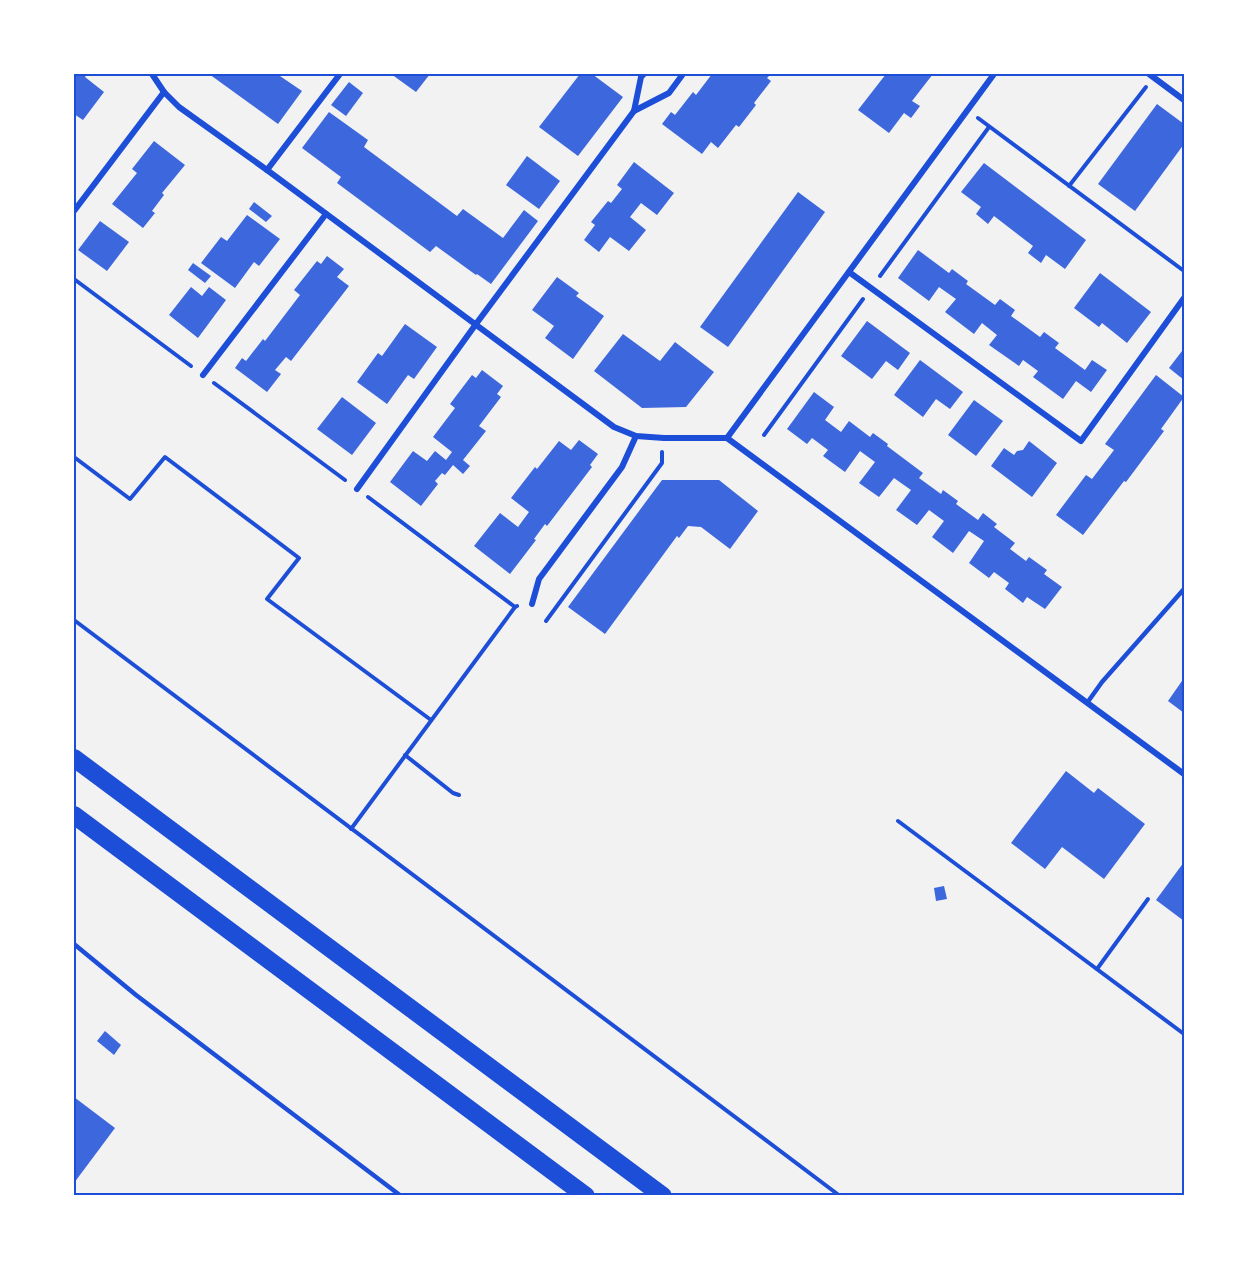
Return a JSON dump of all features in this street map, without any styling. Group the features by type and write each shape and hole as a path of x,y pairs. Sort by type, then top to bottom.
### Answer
{"highway":[{"path":"74,758 663,1196"},
{"path":"74,815 586,1196"}],"street":[{"path":"152,74 164,92 179,107 614,427 636,436 727,438 1185,774"},
{"path":"267,170 340,74"},
{"path":"357,489 634,111 641,77 644,74"},
{"path":"634,111 669,93 683,74"},
{"path":"727,438 994,74"},
{"path":"1151,75 1185,100"},
{"path":"74,211 164,92"},
{"path":"203,375 326,213"},
{"path":"849,272 1082,441 1185,298"},
{"path":"532,604 539,579 622,467 636,436"}],"lane":[{"path":"1088,704 1102,682 1185,588"},
{"path":"74,944 136,995 401,1196"}],"path":[{"path":"1069,186 1151,75"},
{"path":"967,110 1185,272"},
{"path":"74,279 515,607 351,829"},
{"path":"546,621 662,462 664,438"},
{"path":"74,457 130,499 165,457 299,558 267,599 431,720"},
{"path":"74,620 840,1196"},
{"path":"405,755 453,793 459,795"},
{"path":"898,821 1185,1034"},
{"path":"1096,969 1148,899"}],"building":[{"path":"74,74 87,74 85,77 104,92 83,120 74,114"},
{"path":"209,74 277,74 302,91 278,124"},
{"path":"391,74 430,74 416,92"},
{"path":"580,74 592,74 623,97 578,156 539,127"},
{"path":"712,74 771,74 767,78 771,81 739,127 736,125 718,148 711,142 702,154 662,124 671,112 675,115 693,92 696,95"},
{"path":"886,74 933,74 912,101 920,106 911,118 904,113 889,133 858,110"},
{"path":"349,82 363,93 346,116 331,105"},
{"path":"1157,104 1184,124 1184,144 1135,211 1098,184"},
{"path":"329,112 368,140 364,147 457,216 463,209 503,238 524,210 538,221 491,284 436,246 430,252 337,183 341,177 302,148"},
{"path":"154,141 185,165 162,193 164,195 152,211 155,213 143,228 112,204 137,173 132,169"},
{"path":"527,156 560,181 539,209 506,185"},
{"path":"634,162 674,193 657,215 641,203 630,217 646,230 629,251 610,237 599,252 584,240 595,225 591,222 608,201 611,203 622,189 617,185"},
{"path":"984,163 1086,240 1065,269 1046,255 1041,263 1028,253 1033,246 994,216 988,224 976,214 981,207 961,192"},
{"path":"798,192 825,212 728,347 700,327"},
{"path":"254,202 272,216 266,222 249,209"},
{"path":"247,215 280,239 259,266 254,262 235,288 201,263 221,237 227,241"},
{"path":"100,221 129,242 107,271 78,250"},
{"path":"918,250 949,273 952,269 968,281 966,284 995,305 1000,299 1015,310 1011,316 1040,337 1044,332 1059,343 1055,348 1085,370 1092,360 1107,370 1091,392 1076,381 1063,399 1033,377 1038,371 1023,360 1019,366 989,345 997,335 982,323 974,334 945,312 956,299 939,287 929,301 898,278"},
{"path":"327,256 344,269 337,277 349,286 291,361 286,357 275,370 281,374 267,392 235,368 242,358 246,361 263,339 265,341 300,295 294,290 317,261 321,264"},
{"path":"193,263 211,276 205,283 188,270"},
{"path":"1100,273 1151,312 1127,343 1102,323 1099,327 1074,308"},
{"path":"557,277 579,293 576,296 604,316 573,359 545,338 554,326 532,310"},
{"path":"191,287 202,296 209,287 226,300 198,338 169,315"},
{"path":"867,321 910,353 898,370 886,361 872,379 841,356"},
{"path":"405,324 437,347 414,379 408,375 387,404 357,382 378,353 382,356"},
{"path":"623,334 660,361 675,342 714,372 686,407 642,408 594,371"},
{"path":"1182,351 1184,353 1184,380 1169,368"},
{"path":"920,360 963,392 950,409 936,399 923,417 894,395"},
{"path":"482,370 503,386 497,394 501,397 479,426 486,431 463,460 470,466 463,474 453,465 445,475 442,473 435,481 438,484 421,506 390,482 413,451 427,461 435,451 446,460 452,452 433,437 455,408 450,404 472,375 476,378"},
{"path":"1156,375 1184,397 1161,429 1164,431 1083,535 1056,515 1086,475 1092,479 1114,450 1105,444"},
{"path":"814,392 834,407 825,420 841,432 849,421 870,437 873,433 923,473 919,478 941,494 943,490 958,501 956,504 978,520 983,513 997,524 994,527 1015,543 1010,549 1026,561 1029,557 1047,570 1044,574 1062,587 1045,609 1027,597 1023,603 1005,589 1009,583 994,572 989,578 969,563 984,541 969,531 953,553 932,537 944,521 929,510 917,525 896,510 911,490 894,478 879,497 859,483 875,462 860,451 845,472 823,456 828,450 812,438 807,444 787,429"},
{"path":"342,397 376,423 352,455 317,429"},
{"path":"974,400 1003,421 976,456 948,435"},
{"path":"579,440 598,454 590,465 592,467 547,526 545,524 534,539 536,540 510,574 474,546 500,513 518,527 529,512 511,498 559,441 571,450"},
{"path":"1029,441 1057,463 1032,497 991,466 1004,448 1014,455 1017,451 1023,450"},
{"path":"662,480 719,480 758,511 730,549 701,527 688,526 679,538 677,536 605,634 568,607"},
{"path":"1184,678 1184,713 1168,701"},
{"path":"1066,771 1094,793 1098,788 1145,824 1104,879 1062,847 1045,869 1011,843"},
{"path":"1184,862 1184,921 1156,900"},
{"path":"944,886 947,899 936,901 934,888"},
{"path":"105,1031 121,1045 114,1055 97,1041"},
{"path":"74,1097 115,1128 74,1183"}]}
